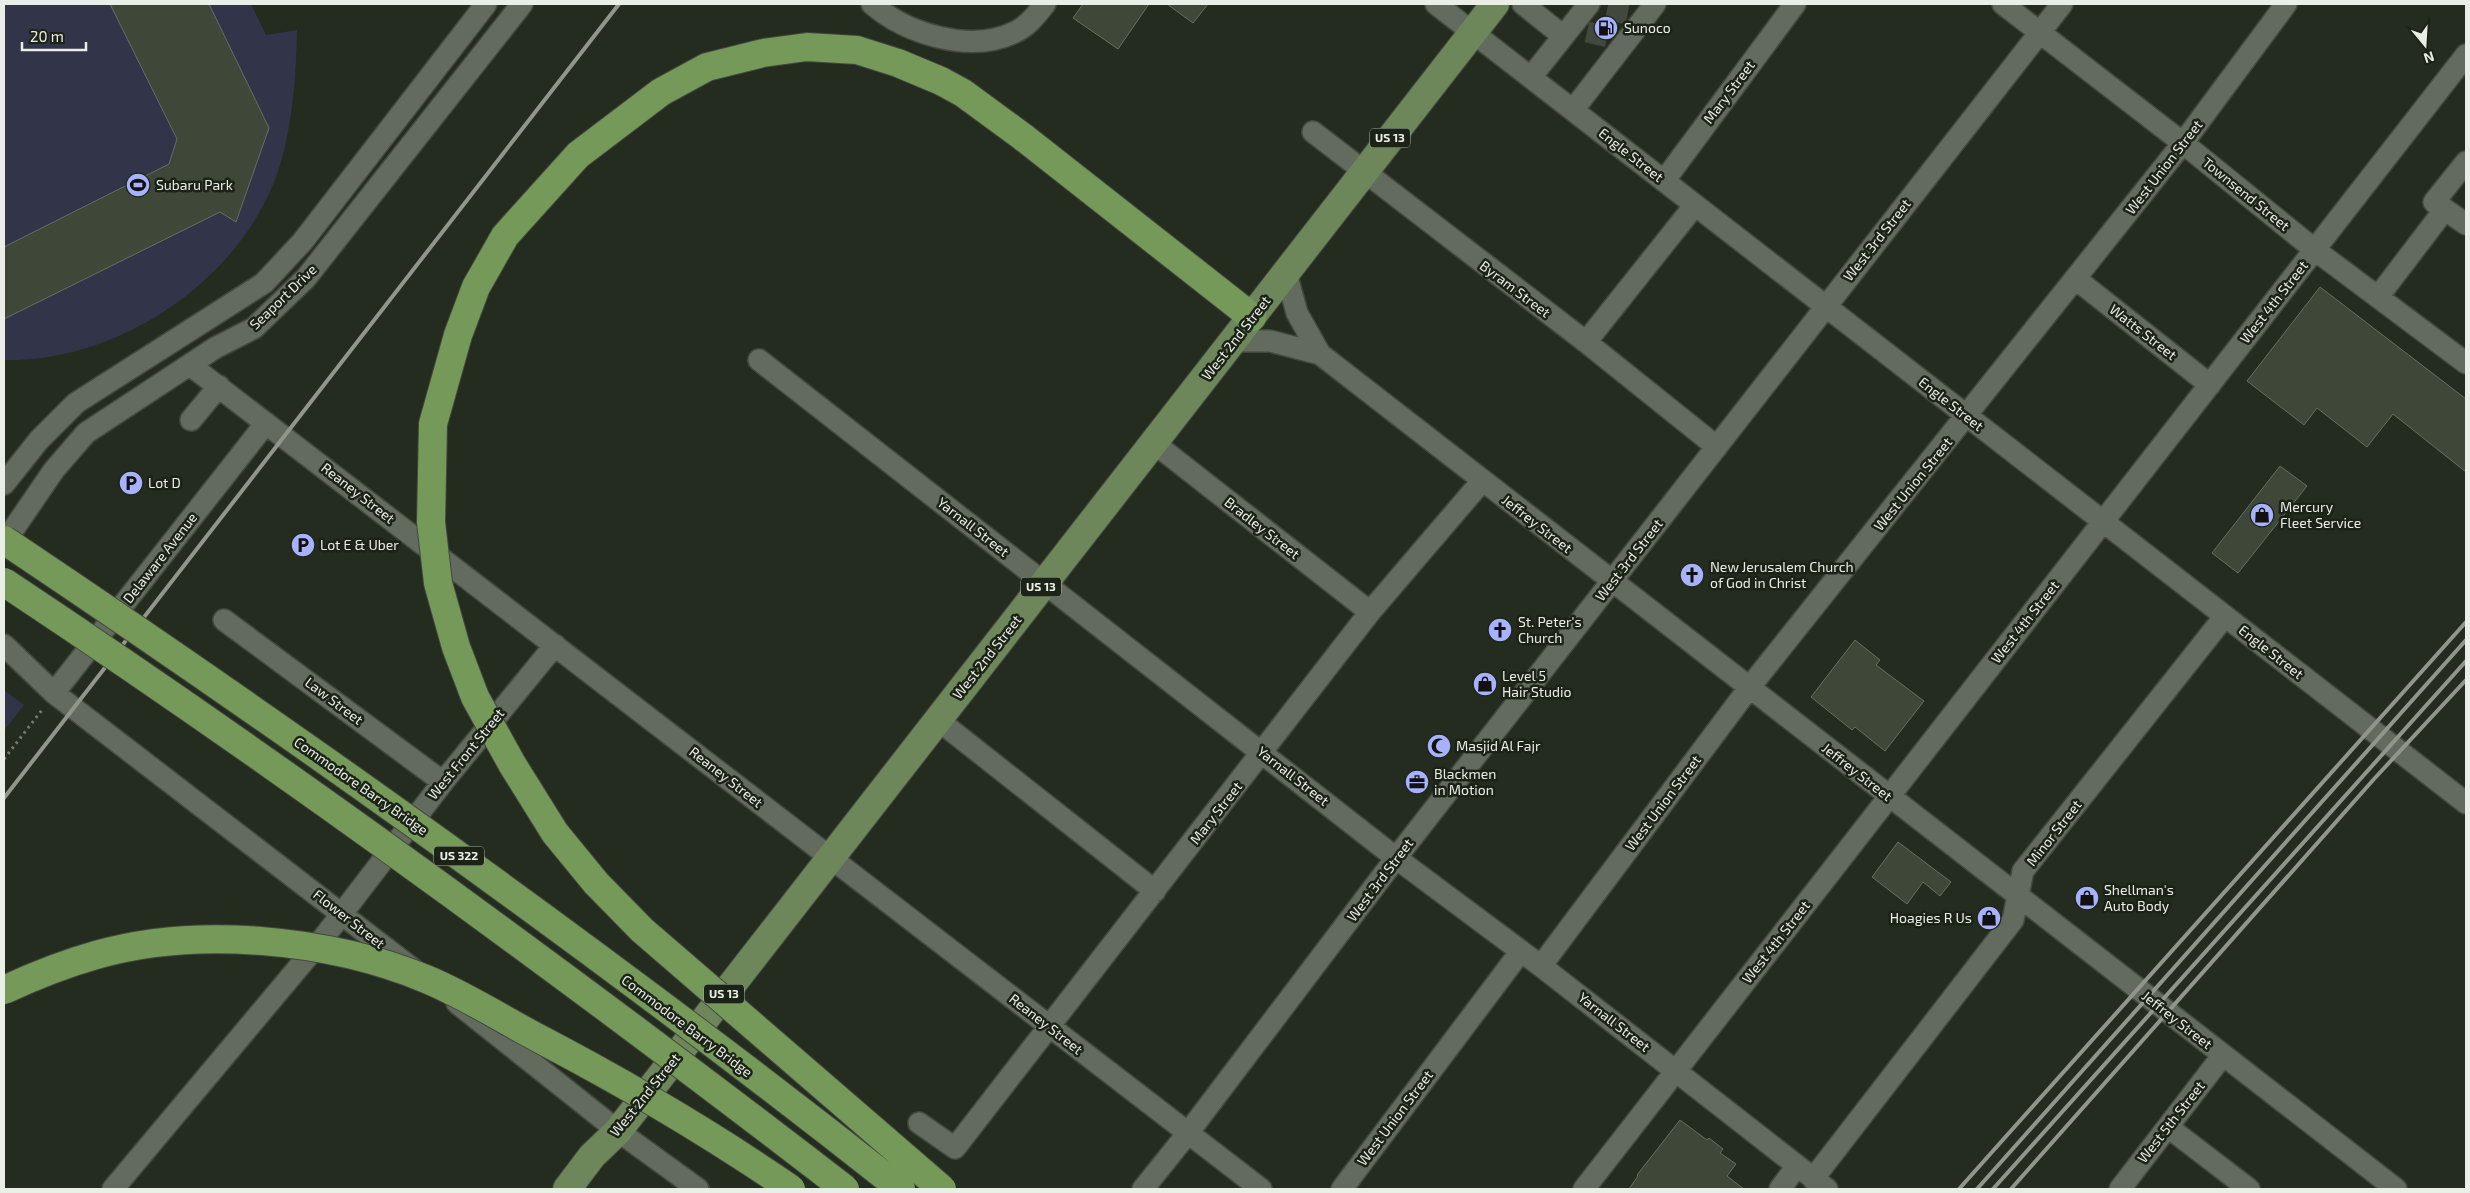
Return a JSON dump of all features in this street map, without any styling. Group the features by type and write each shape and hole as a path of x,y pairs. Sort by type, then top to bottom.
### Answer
{"highway":[{"path":"942,1189 642,930 596,883 555,833 512,764 475,697 456,647 438,584 431,522 433,424 458,335 476,287 505,236 578,155 661,92 707,68 763,53 807,47 857,50 898,63 941,80 963,93 1024,137 1252,317"},
{"name":"Commodore Barry Bridge","path":"4,542 189,664 415,824 596,957 901,1189"},
{"name":"US 322","path":"4,582 294,780 501,929 845,1189"},
{"path":"4,990 39,973 98,954 153,943 210,940 254,942 306,946 356,956 426,979 600,1070 750,1161 791,1189"}],"main road":[{"name":"West 2nd Street","path":"567,1189 592,1156 618,1131 1495,4"}],"street":[{"name":"Seaport Drive","path":"4,484 31,450 76,403 264,283 303,241 486,4"},
{"name":"Seaport Drive","path":"4,542 54,470 86,433 215,348 254,328 306,278 522,4"},
{"path":"872,4 892,19 910,27 959,40 974,41 1004,37 1016,32 1030,23 1045,4"},
{"name":"Engle Street","path":"1436,4 2466,803"},
{"path":"1523,4 1574,32"},
{"name":"Mary Street","path":"1664,181 1795,4"},
{"name":"Townsend Street","path":"2003,4 2184,143 2314,250 2466,363"},
{"name":"West 3rd Street","path":"1142,1189 1188,1133 1396,858 2062,4"},
{"name":"West Union Street","path":"1541,966 1749,688 2184,143 2286,4"},
{"path":"1531,77 1574,32 1594,7"},
{"path":"1573,110 1619,40 1642,12"},
{"name":"West 4th Street","path":"1584,1189 2466,55"},
{"path":"416,96 437,111"},
{"name":"Byram Street","path":"1313,132 1340,152 1363,173 1586,342 1717,447"},
{"path":"2466,162 2434,202 2466,224"},
{"path":"1586,342 1695,205"},
{"path":"2378,297 2445,209"},
{"path":"1286,273 1300,320 1313,338 1320,354"},
{"name":"Watts Street","path":"2076,279 2210,385"},
{"path":"199,325 215,348"},
{"path":"1233,341 1270,341 1320,354"},
{"name":"Jeffrey Street","path":"1320,354 2396,1189"},
{"name":"Yarnall Street","path":"759,360 1396,858 1541,966 1812,1178"},
{"name":"Reaney Street","path":"190,365 1261,1189"},
{"path":"191,420 219,386"},
{"name":"Delaware Avenue","path":"54,693 266,423"},
{"name":"Bradley Street","path":"1154,443 1370,612"},
{"path":"31,450 54,470"},
{"name":"Mary Street","path":"919,1123 955,1148 1264,753 1370,612 1482,481"},
{"name":"Minor Street","path":"1780,1189 1812,1178 2013,920 2023,871 2225,616"},
{"name":"Law Street","path":"224,620 443,782"},
{"name":"West Front Street","path":"113,1189 343,913 443,782 555,644"},
{"name":"Flower Street","path":"4,645 54,693 343,913 618,1131 698,1189"},
{"path":"938,720 1155,891"},
{"name":"West Union Street","path":"1342,1189 1521,951"},
{"name":"West 5th Street","path":"2120,1189 2223,1056"},
{"path":"2168,1127 2249,1189"}],"path":[{"path":"4,759 54,693"}],"shaded area":[{"name":"Subaru Park","path":"4,4 251,4 266,35 297,30 293,98 288,132 280,165 263,206 239,243 208,277 173,306 133,329 91,347 48,357 4,360"},
{"path":"4,690 24,705 4,731"}],"building":[{"path":"110,4 209,4 269,128 236,222 220,212 4,319 4,247 169,164 177,139"},
{"path":"1083,4 1149,4 1118,49 1073,18"},
{"path":"1167,4 1208,4 1193,23"},
{"path":"2320,287 2466,399 2466,472 2393,414 2367,447 2317,408 2304,425 2247,381"},
{"path":"2280,466 2307,486 2238,573 2212,553"},
{"path":"1855,640 1880,660 1876,665 1924,701 1885,751 1855,727 1852,730 1811,697"},
{"path":"1898,842 1951,882 1940,896 1923,882 1907,904 1872,877"},
{"path":"1680,1120 1723,1149 1720,1153 1736,1164 1727,1176 1744,1189 1629,1189 1637,1175"}],"tunnel":[{"path":"1607,10 1628,14"},
{"path":"1587,32 1612,38"}],"railway":[{"path":"4,798 619,4"},
{"path":"1959,1189 2466,622"},
{"path":"1977,1189 2466,640"},
{"path":"1993,1189 2466,661"},
{"path":"2011,1189 2374,779 2466,680"}],"place":[{"name":"Sunoco","path":"1606,28"},
{"name":"Subaru Park","path":"138,185"},
{"name":"Lot D","path":"131,483"},
{"name":"Mercury Fleet Service","path":"2262,515"},
{"name":"Lot E & Uber","path":"303,545"},
{"name":"New Jerusalem Church of God in Christ","path":"1692,575"},
{"name":"St. Peter's Church","path":"1500,630"},
{"name":"Level 5 Hair Studio","path":"1485,684"},
{"name":"Masjid Al Fajr","path":"1439,746"},
{"name":"Blackmen in Motion","path":"1417,782"},
{"name":"Shellman's Auto Body","path":"2087,898"},
{"name":"Hoagies R Us","path":"1989,918"}]}
